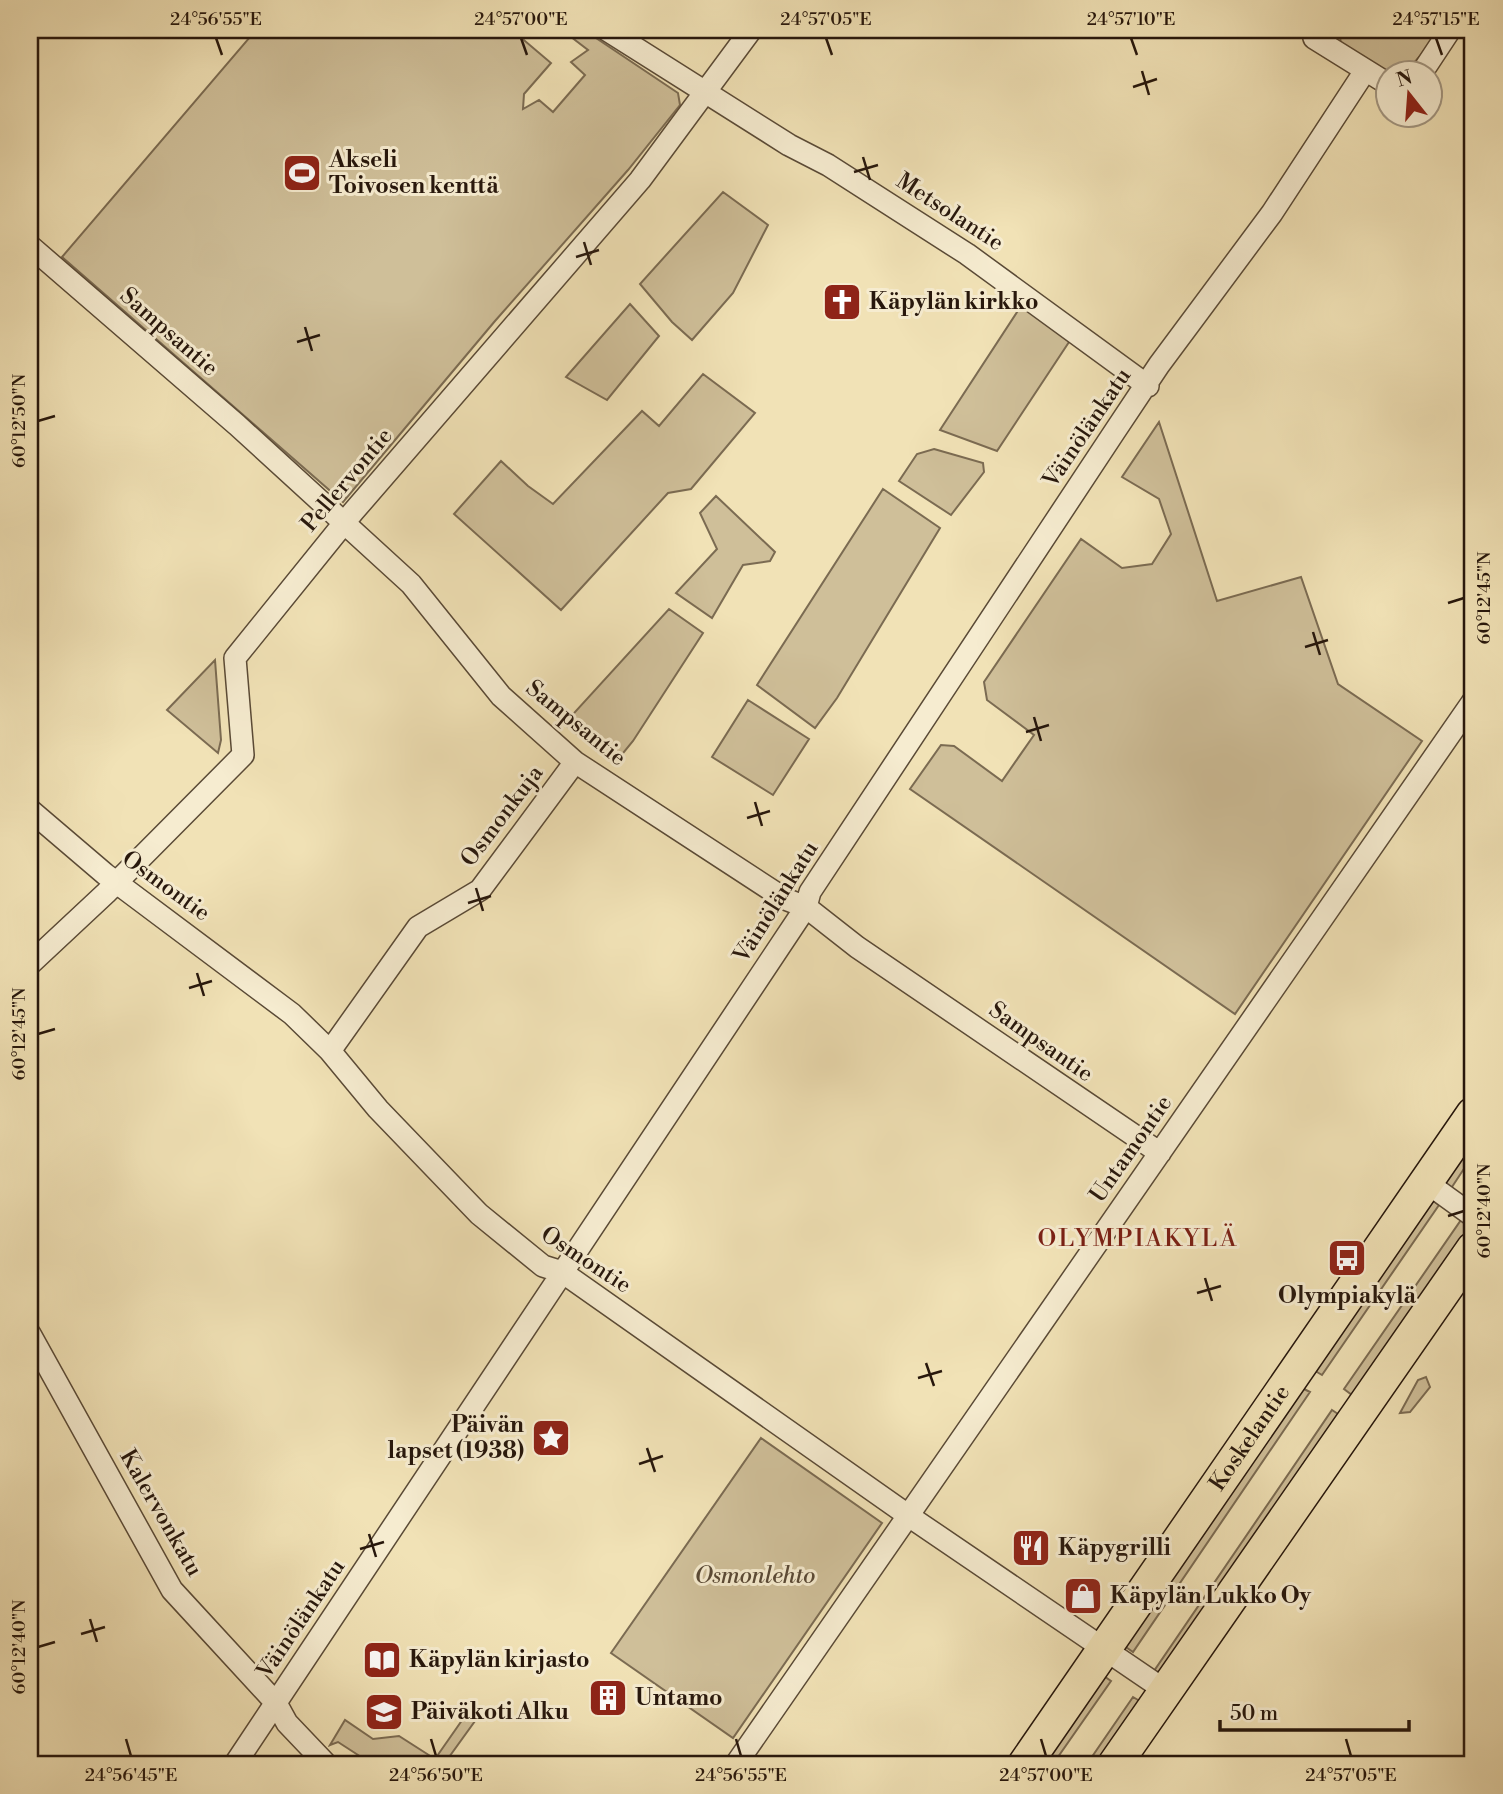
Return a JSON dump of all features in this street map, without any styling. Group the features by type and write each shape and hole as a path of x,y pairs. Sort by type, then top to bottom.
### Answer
{"main road":[{"name":"Koskelantie","path":"1025,1764 1473,1114"},
{"path":"1115,1764 1473,1249"}],"street":[{"name":"Metsolantie","path":"607,30 945,240 1030,297 1148,386"},
{"name":"Pellervontie","path":"30,964 243,755 234,658 344,523 640,180 751,30"},
{"path":"1319,30 1314,38 1374,76"},
{"path":"1430,60 1450,30"},
{"name":"Väinölänkatu","path":"235,1764 806,907 810,892 1148,386 1159,365 1272,213 1365,71"},
{"name":"Sampsantie","path":"30,246 411,584 501,696 575,762 785,899 806,907 932,999 1160,1153"},
{"name":"Untamontie","path":"736,1764 899,1509 1160,1153 1473,701"},
{"name":"Osmonkuja","path":"330,1051 418,928 480,890 575,762"},
{"name":"Osmontie","path":"30,810 116,882 251,981 330,1051 378,1109 478,1214 544,1266 562,1272 899,1509 1166,1691"},
{"path":"1426,1182 1473,1216"},
{"name":"Kalervonkatu","path":"30,1334 172,1590 276,1703 287,1723 326,1764"}],"green space":[{"path":"256,30 512,30 551,63 524,94 523,109 539,100 553,112 585,75 571,62 588,50 562,30 584,30 678,93 680,105 628,170 495,321 343,502 62,257"},
{"path":"1339,30 1438,30 1416,60 1374,60 1374,64 1341,44"},
{"path":"723,192 768,225 733,293 692,340 672,322 640,284"},
{"path":"1023,303 1071,339 997,451 940,430"},
{"path":"630,304 659,336 607,400 566,377"},
{"path":"703,374 755,413 691,489 668,493 561,610 454,514 501,461 553,504 642,411 659,426"},
{"path":"1159,422 1217,601 1301,577 1338,684 1422,741 1235,1014 910,789 941,745 954,746 1002,781 1034,735 987,700 984,682 1081,539 1122,568 1152,564 1171,534 1159,499 1122,477"},
{"path":"934,449 983,463 984,472 951,515 899,481 917,454"},
{"path":"883,489 940,528 837,698 815,728 757,685"},
{"path":"716,496 775,552 770,561 743,565 712,618 676,593 717,549 700,513"},
{"path":"669,609 703,633 633,741 615,763 564,724"},
{"path":"215,660 221,740 218,753 167,710"},
{"path":"748,700 809,739 773,795 712,757"},
{"path":"1473,1136 1473,1155 1450,1190 1440,1184"},
{"path":"1429,1198 1439,1205 1322,1375 1312,1369"},
{"path":"1461,1220 1472,1228 1356,1398 1344,1389"},
{"path":"1426,1377 1430,1387 1410,1412 1400,1413 1418,1380"},
{"path":"1300,1387 1310,1392 1133,1652 1123,1645"},
{"path":"1332,1410 1341,1416 1163,1676 1154,1671"},
{"name":"Osmonlehto","path":"761,1438 882,1523 733,1738 611,1653"},
{"path":"1101,1674 1111,1681 1053,1764 1039,1764"},
{"path":"1133,1697 1143,1703 1100,1764 1087,1764"},
{"path":"472,1706 475,1721 444,1764 372,1764 338,1742 330,1745 345,1720 373,1739 399,1736 435,1759"}],"place":[{"name":"Akseli Toivosen kenttä","path":"302,173"},
{"name":"Käpylän kirkko","path":"842,302"},
{"name":"Olympiakylä","path":"1347,1258"},
{"name":"Päivän lapset (1938)","path":"551,1438"},
{"name":"Käpygrilli","path":"1031,1548"},
{"name":"Käpylän Lukko Oy","path":"1083,1596"},
{"name":"Käpylän kirjasto","path":"382,1660"},
{"name":"Untamo","path":"608,1698"},
{"name":"Päiväkoti Alku","path":"384,1712"}],"district":[{"name":"OLYMPIAKYLÄ","path":"1138,1239"}]}
